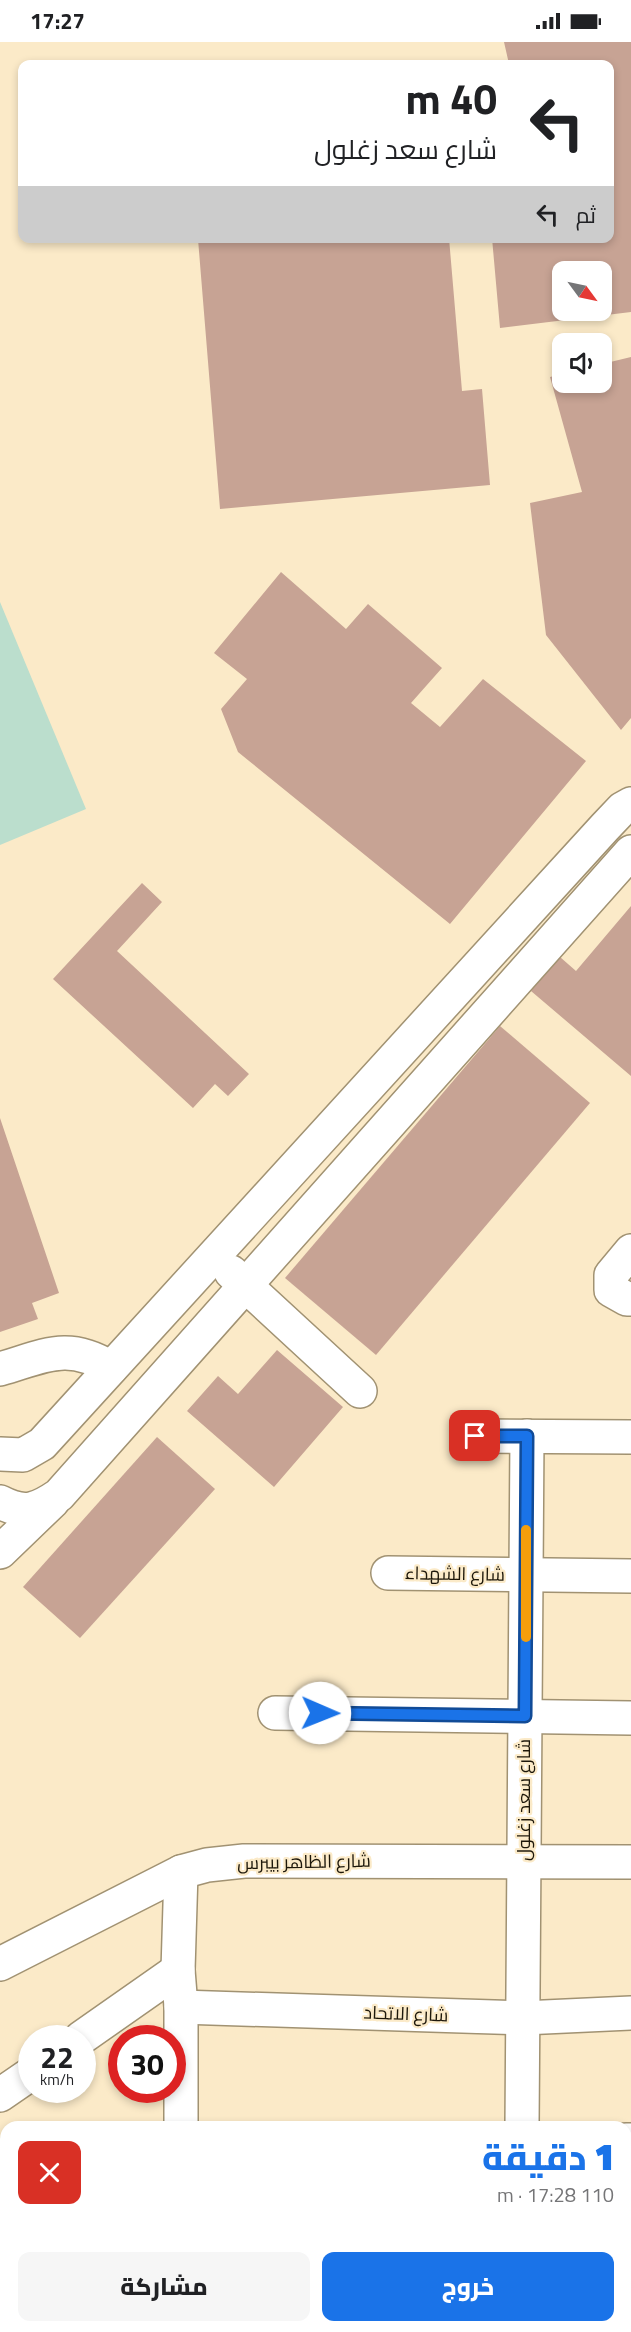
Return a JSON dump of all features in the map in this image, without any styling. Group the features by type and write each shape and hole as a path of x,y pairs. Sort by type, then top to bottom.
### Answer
{"street":[{"path":"1,1459 23,1455 42,1444 605,827 622,809 631,804"},
{"path":"0,1552 59,1495 631,852"},
{"path":"631,1251 610,1275 611,1290 631,1299"},
{"path":"214,1256 360,1391"},
{"path":"0,1369 55,1353 74,1352 94,1357 111,1368"},
{"path":"475,1436 631,1437"},
{"name":"شارع سعد زغلول","path":"522,2121 527,1436"},
{"path":"0,1502 15,1510 39,1509 59,1495"},
{"name":"شارع الشهداء","path":"388,1573 631,1576"},
{"path":"275,1713 631,1718"},
{"name":"شارع الظاهر بيبرس","path":"0,1964 181,1872 207,1865 244,1860 631,1862"},
{"path":"181,1872 178,1970 181,2007 181,2121"},
{"path":"96,2027 178,1970"},
{"name":"شارع الاتحاد","path":"181,2007 523,2018 631,2013"},
{"path":"0,2096 18,2083"}],"green space":[{"path":"0,602 86,809 0,845"}],"building":[{"path":"504,42 631,42 631,312 612,314 612,261 552,261 552,321 557,321 500,328 492,243 614,243 614,60 508,60"},
{"path":"198,243 449,243 462,391 482,389 490,485 220,509"},
{"path":"631,357 631,718 621,730 546,635 530,503 582,492 554,393 612,393 612,362"},
{"path":"281,572 346,629 368,604 442,668 411,703 440,727 483,679 586,761 450,924 238,752 221,709 247,679 214,653"},
{"path":"142,883 162,902 117,951 249,1074 228,1096 215,1084 193,1108 53,979"},
{"path":"631,906 631,1076 531,991 560,957 576,971"},
{"path":"500,1026 590,1103 376,1355 285,1278"},
{"path":"0,1118 59,1293 32,1303 38,1319 0,1332"},
{"path":"277,1350 343,1407 274,1487 187,1411 218,1376 238,1394"},
{"path":"157,1437 215,1489 80,1638 23,1587"}],"slow traffic":[{"path":"526,1530 526,1637"}],"route":[{"path":"320,1713 525,1716 527,1436 475,1436"}]}
